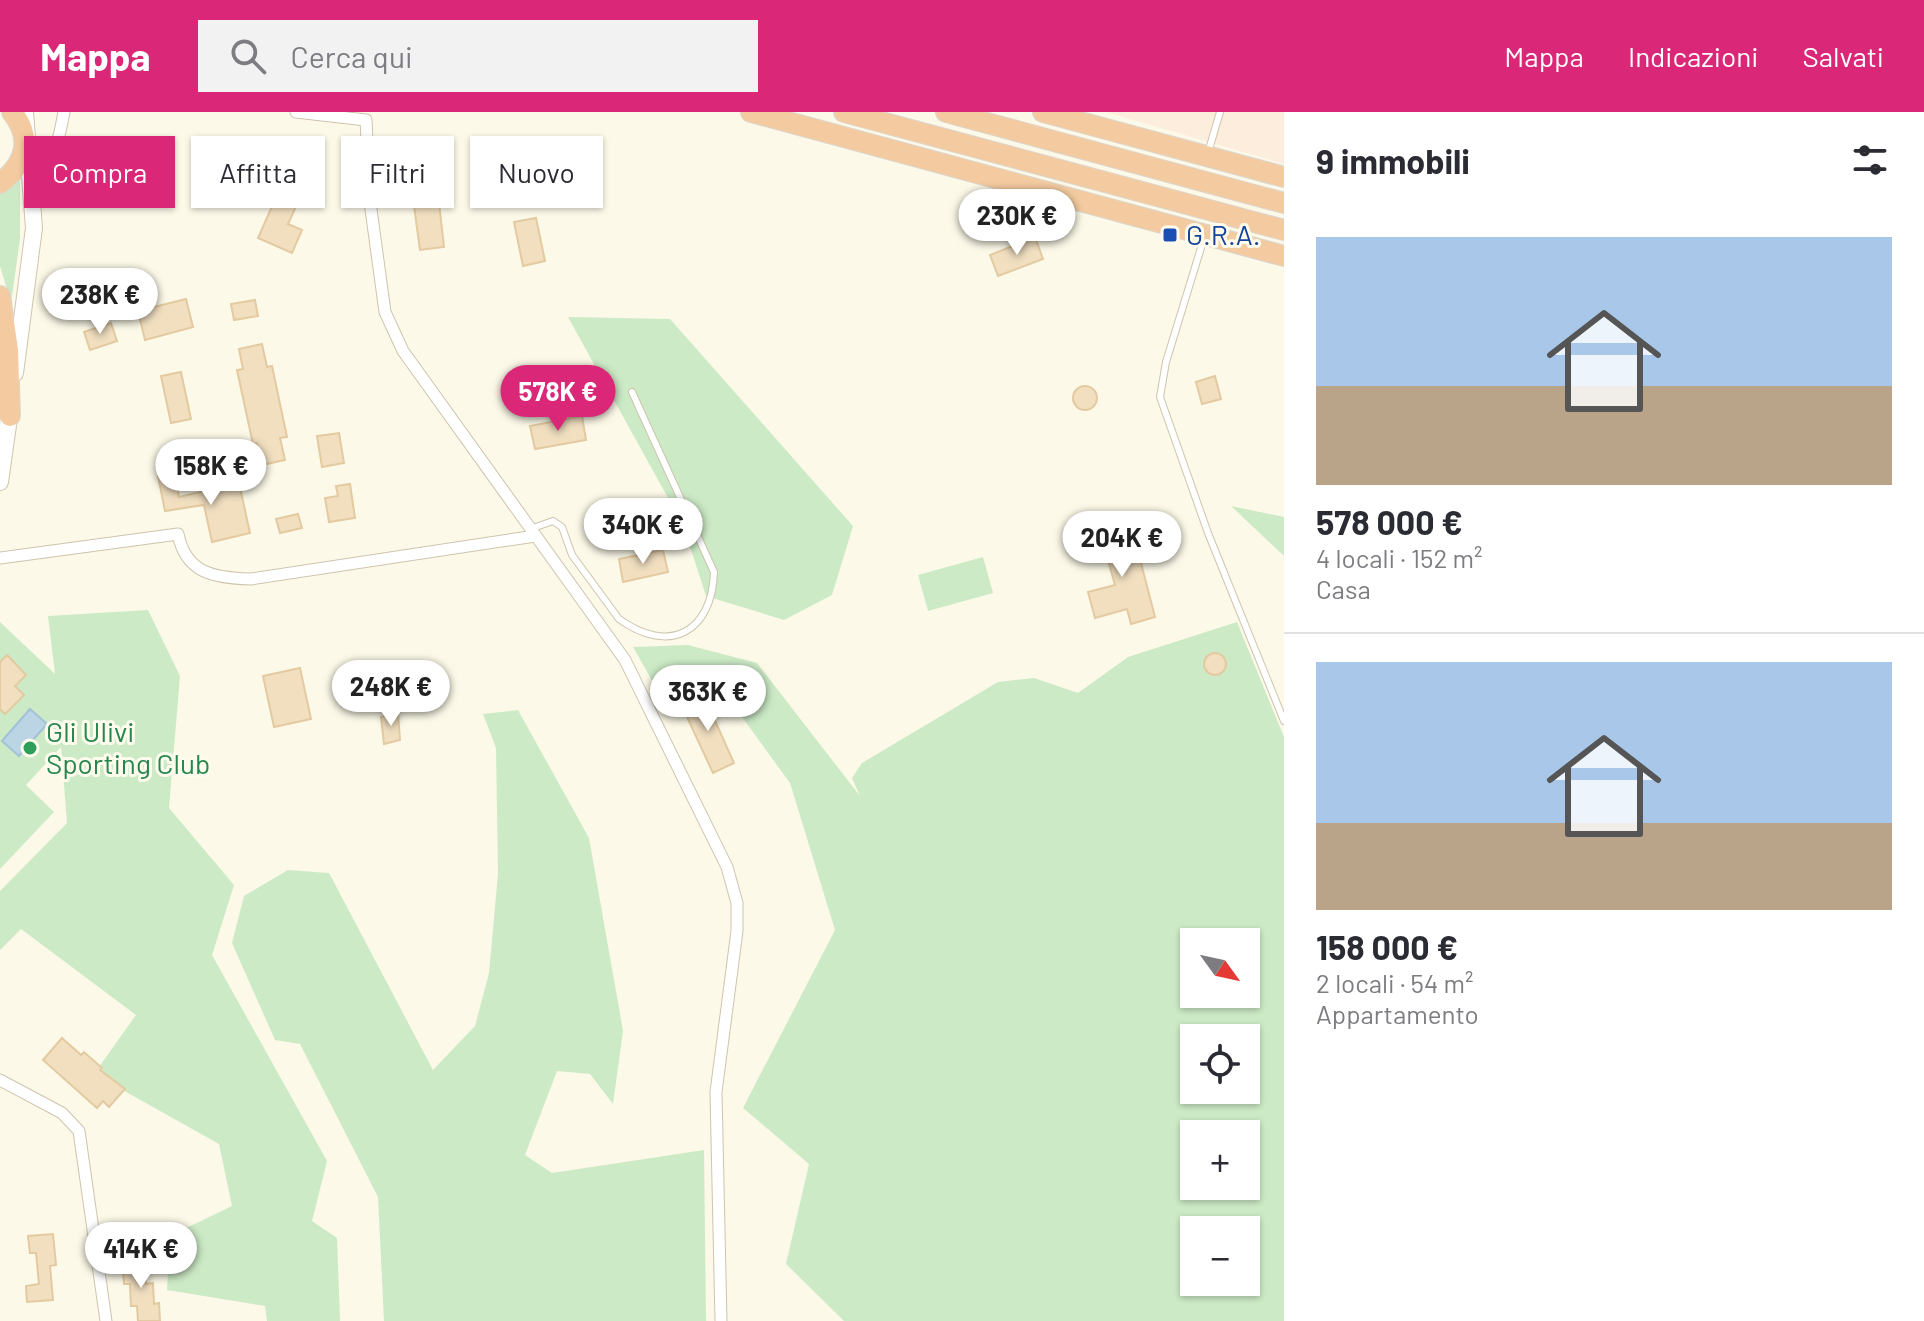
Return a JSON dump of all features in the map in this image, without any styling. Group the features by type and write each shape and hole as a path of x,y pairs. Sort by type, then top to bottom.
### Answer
{"highway":[{"path":"12,112 27,136"},
{"path":"751,112 1284,256"},
{"path":"844,112 1284,230"},
{"path":"946,112 1284,203"},
{"path":"1043,112 1284,177"},
{"path":"0,183 17,164 24,144"},
{"path":"0,296 8,350 5,412"}],"main road":[{"path":"25,112 27,136"},
{"path":"0,482 5,412 34,228 33,208"}],"street":[{"path":"59,136 64,112"},
{"path":"296,112 366,120 370,202 385,312 418,373 625,660 727,867 737,903 737,931 716,1092 721,1321"},
{"path":"0,558 178,534 186,559 197,567 212,575 251,579 532,532"},
{"path":"0,1080 62,1113 79,1131 106,1321"}],"lane":[{"path":"1207,157 1220,112"},
{"path":"1206,235 1166,362 1160,397 1208,533 1284,721"},
{"path":"532,532 553,521 562,527 572,555 619,619 628,626 677,637 689,633 697,622 714,587 714,572 632,392"}],"shaded area":[{"path":"1106,112 1284,112 1284,164"}],"green space":[{"path":"20,179 20,239 11,303 0,266 0,193"},
{"path":"568,317 670,319 853,526 832,595 784,620 706,596 683,525"},
{"path":"1231,506 1284,517 1284,556"},
{"path":"983,557 993,593 928,611 918,575"},
{"path":"148,610 180,676 169,808 234,885 212,955 327,1161 312,1221 337,1238 340,1321 267,1321 265,1306 167,1290 170,1236 232,1206 219,1144 94,1074 136,1015 21,929 0,950 0,891 67,823 61,747 26,785 54,812 0,869 0,622 55,674 48,616"},
{"path":"1237,622 1284,737 1284,1321 844,1321 786,1264 809,1164 743,1108 835,930 790,783 726,695 658,691 633,647 688,645 757,663 860,796 852,778 862,763 998,682 1034,678 1078,693 1128,657"},
{"path":"518,710 589,838 623,1031 613,1104 590,1074 557,1071 525,1155 552,1173 704,1150 706,1321 384,1321 378,1197 300,1044 275,1040 232,943 244,896 288,870 329,873 433,1070 475,1026 489,973 498,874 496,748 483,714"}],"water":[{"path":"30,709 47,724 19,756 2,741"}],"building":[{"path":"271,208 295,208 288,224 302,230 292,253 258,238"},
{"path":"414,208 440,208 444,247 420,250"},
{"path":"536,218 545,261 523,266 514,222"},
{"path":"1035,237 1043,259 998,276 990,255"},
{"path":"186,299 193,327 145,340 138,311"},
{"path":"255,300 258,316 234,320 231,304"},
{"path":"111,323 117,341 90,350 84,332"},
{"path":"262,344 267,367 272,366 287,437 280,438 285,460 262,465 257,443 253,444 237,370 243,369 239,349"},
{"path":"181,372 191,419 171,423 161,376"},
{"path":"1215,376 1221,399 1202,404 1196,382"},
{"path":"1085,386 1093,390 1097,398 1093,406 1085,410 1077,406 1073,398 1077,390"},
{"path":"582,416 586,440 535,449 530,426"},
{"path":"339,433 344,463 322,467 317,436"},
{"path":"174,473 179,497 239,483 250,533 212,542 204,505 165,511 158,476"},
{"path":"350,484 355,518 329,522 325,498 338,496 336,486"},
{"path":"642,501 647,526 599,535 594,511"},
{"path":"298,514 302,528 280,533 276,519"},
{"path":"1114,521 1119,540 1134,536 1155,617 1131,624 1127,609 1095,618 1088,592 1115,585 1101,535 1096,537 1093,526"},
{"path":"663,550 668,572 623,582 619,559"},
{"path":"1215,653 1223,656 1226,664 1223,672 1215,675 1207,672 1204,664 1207,656"},
{"path":"7,655 26,675 15,686 24,695 5,714 0,709 0,662"},
{"path":"300,668 311,719 274,727 263,676"},
{"path":"703,694 734,763 713,773 681,704"},
{"path":"398,713 400,740 384,744 381,717"},
{"path":"62,1038 81,1055 84,1052 102,1068 100,1070 125,1089 109,1107 103,1101 97,1108 43,1060"},
{"path":"53,1234 56,1265 50,1266 53,1300 27,1302 26,1286 39,1284 36,1253 30,1253 28,1236"},
{"path":"144,1258 146,1284 153,1283 154,1304 159,1303 160,1321 138,1321 137,1306 131,1306 130,1284 124,1284 122,1260"}],"place":[{"name":"G.R.A.","path":"1170,235"},
{"name":"Gli Ulivi Sporting Club","path":"30,748"}]}
